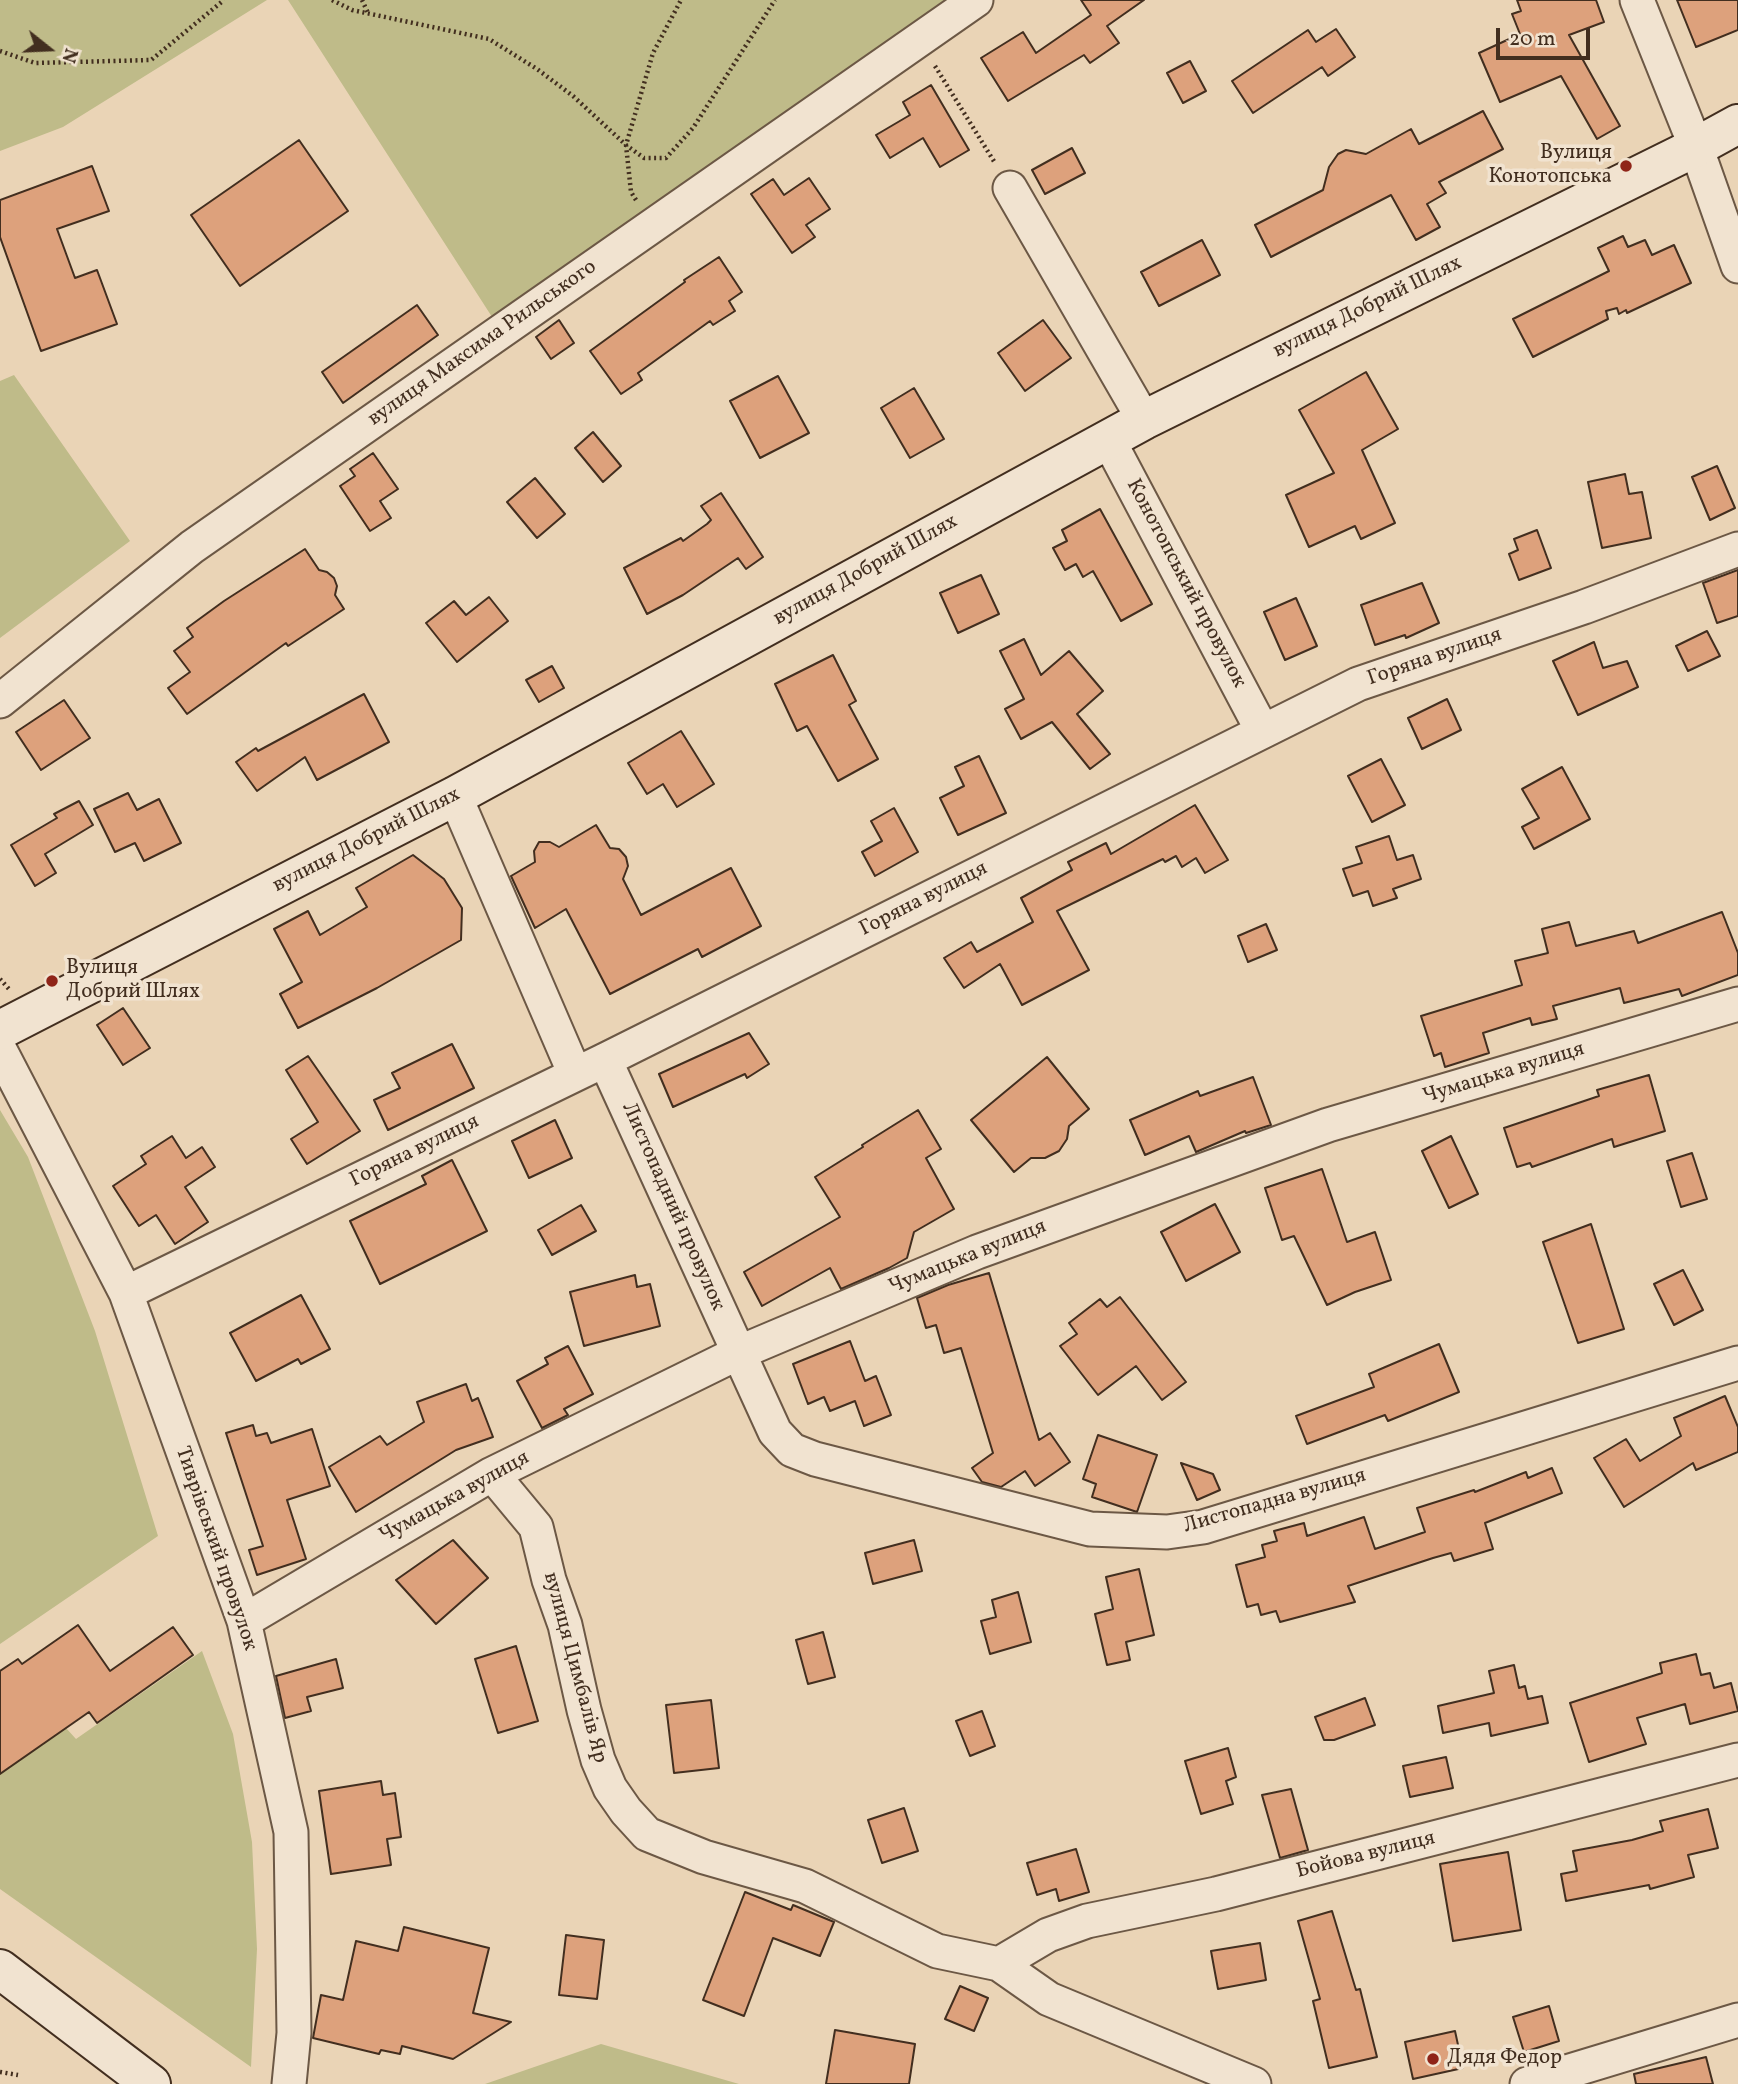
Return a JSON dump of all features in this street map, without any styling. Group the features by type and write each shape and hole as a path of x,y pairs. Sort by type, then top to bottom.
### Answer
{"street":[{"name":"вулиця Максима Рильського","path":"0,701 192,547 976,0"},
{"path":"1637,0 1696,147 1738,267"},
{"name":"вулиця Добрий Шлях","path":"0,1030 455,796 1144,420 1738,124"},
{"path":"1010,188 1144,420"},
{"name":"Конотопський провулок","path":"1108,439 1262,730"},
{"name":"Горяна вулиця","path":"126,1293 605,1060 1358,684 1584,607 1738,549"},
{"path":"455,796 575,1074"},
{"name":"Чумацька вулиця","path":"244,1621 492,1474 738,1353 977,1252 1328,1125 1738,1004"},
{"name":"Тиврівський провулок","path":"0,1050 126,1293 244,1621 291,1832 294,2033 289,2084"},
{"name":"Листопадний провулок","path":"605,1060 738,1353"},
{"name":"Листопадна вулиця","path":"738,1353 775,1432 792,1450 1090,1529 1167,1532 1203,1527 1738,1363"},
{"name":"вулиця Цимбалів Яр","path":"492,1474 536,1527 549,1580 565,1625 598,1760 611,1789 626,1811 648,1834 704,1857 805,1886 937,1951 999,1964 1049,1999 1254,2084"},
{"name":"Бойова вулиця","path":"999,1964 1048,1935 1087,1921 1216,1895 1738,1760"},
{"path":"0,1969 151,2084"},
{"path":"1527,2084 1738,2021"}],"path":[{"path":"0,51 35,63 151,60 223,0"},
{"path":"332,0 352,10 489,39 537,69 644,158 666,158 693,128 775,0"},
{"path":"362,0 369,14"},
{"path":"652,226 631,192 626,145 653,53 681,0"},
{"path":"919,41 1010,188"},
{"path":"0,2072 18,2075"}],"shaded area":[{"path":"0,0 267,0 63,127 0,151"},
{"path":"288,0 954,0 494,320"},
{"path":"14,375 130,541 0,638 0,381"},
{"path":"0,1110 28,1157 95,1331 158,1536 0,1644"},
{"path":"202,1651 233,1734 252,1842 257,1949 251,2067 0,1889 0,1774 66,1728 76,1739"},
{"path":"601,2044 739,2084 485,2084"}],"building":[{"path":"1081,0 1144,0 1107,26 1119,43 1090,63 1084,55 1008,101 981,58 1023,32 1036,53 1091,15"},
{"path":"1517,0 1596,0 1604,22 1569,35 1620,126 1597,139 1561,76 1500,102 1479,53 1520,34 1512,14 1521,11"},
{"path":"1677,0 1738,0 1738,30 1696,47"},
{"path":"1336,29 1355,57 1328,76 1322,67 1253,113 1232,81 1308,30 1316,42"},
{"path":"1190,61 1206,91 1183,103 1167,73"},
{"path":"931,85 969,150 940,167 923,138 890,158 876,135 910,115 903,102"},
{"path":"1483,111 1503,149 1439,182 1446,193 1427,204 1440,227 1416,240 1391,195 1271,257 1255,225 1323,190 1329,167 1338,154 1346,150 1366,154 1411,129 1419,144"},
{"path":"299,140 348,211 240,286 191,215"},
{"path":"1072,148 1085,173 1045,194 1032,170"},
{"path":"92,166 109,211 57,229 75,278 97,270 117,324 41,351 0,237 0,200"},
{"path":"809,178 830,209 806,225 815,237 792,253 751,194 773,179 784,195"},
{"path":"1623,236 1628,247 1645,240 1652,255 1674,245 1691,283 1627,313 1626,310 1619,314 1617,308 1606,311 1608,319 1533,357 1513,319 1609,271 1598,248"},
{"path":"1202,240 1220,275 1159,306 1141,272"},
{"path":"719,257 742,292 729,301 735,311 713,325 710,321 638,373 642,380 621,394 590,351"},
{"path":"417,305 438,335 343,403 322,372"},
{"path":"559,320 574,343 551,359 536,337"},
{"path":"1043,320 1071,358 1025,391 998,353"},
{"path":"1366,372 1398,429 1362,450 1395,523 1361,539 1355,526 1309,547 1286,495 1334,473 1299,410"},
{"path":"778,376 809,433 760,458 730,401"},
{"path":"914,388 944,439 910,458 881,408"},
{"path":"593,432 621,466 603,482 575,448"},
{"path":"373,453 398,489 380,501 391,518 370,531 340,486 355,476 350,469"},
{"path":"1717,466 1735,508 1710,520 1692,477"},
{"path":"1625,474 1629,494 1642,492 1651,538 1602,548 1588,482"},
{"path":"535,478 565,514 537,538 507,502"},
{"path":"721,493 763,557 746,569 738,558 683,595 647,614 624,568 681,538 683,541 707,524 711,520 701,506"},
{"path":"1100,509 1152,604 1121,621 1093,571 1083,577 1076,564 1065,570 1053,548 1067,541 1062,530"},
{"path":"1537,530 1551,568 1519,580 1509,554 1518,550 1514,539"},
{"path":"305,549 319,570 334,578 337,586 335,595 344,609 288,646 286,643 187,714 168,688 190,672 174,651 193,637 187,628"},
{"path":"1738,570 1738,616 1717,623 1703,583"},
{"path":"981,575 999,614 958,633 940,593"},
{"path":"1422,583 1439,623 1406,638 1405,635 1375,645 1361,605"},
{"path":"489,597 508,621 457,662 426,623 454,601 466,615"},
{"path":"1296,598 1317,646 1285,660 1264,612"},
{"path":"1707,631 1720,656 1688,671 1676,646"},
{"path":"1024,639 1041,675 1069,651 1103,691 1077,714 1110,754 1090,769 1052,722 1021,739 1005,709 1024,699 1000,651"},
{"path":"1594,642 1603,668 1627,661 1638,687 1578,715 1553,661"},
{"path":"833,655 856,701 849,705 878,759 838,781 807,726 797,731 775,684"},
{"path":"552,666 564,688 539,702 526,680"},
{"path":"364,694 389,742 317,780 305,757 257,791 236,762 256,748 258,751"},
{"path":"1447,699 1461,730 1422,749 1408,718"},
{"path":"64,700 90,738 41,770 16,732"},
{"path":"681,731 714,784 677,807 663,784 647,794 628,763"},
{"path":"979,756 1006,813 958,835 940,798 964,786 955,767"},
{"path":"1381,759 1405,805 1372,822 1348,776"},
{"path":"1562,767 1590,819 1534,849 1522,827 1539,818 1522,789"},
{"path":"128,793 137,810 159,799 181,843 144,861 135,843 115,852 94,809"},
{"path":"79,801 93,825 45,854 56,873 35,886 11,845 57,818 54,814"},
{"path":"1195,805 1228,860 1205,873 1196,858 1182,867 1176,856 1165,862 1163,859 1057,911 1089,970 1022,1005 1000,964 964,988 944,958 971,942 977,952 1033,922 1021,898 1072,870 1068,862 1106,843 1111,854"},
{"path":"894,808 918,852 875,876 862,852 882,841 871,821"},
{"path":"596,825 610,848 619,849 626,857 628,866 623,879 641,915 731,868 761,926 702,957 698,949 610,994 566,909 535,928 511,876 535,862 534,851 539,842 550,842 559,847"},
{"path":"1389,836 1397,860 1413,855 1421,879 1393,889 1397,898 1373,906 1368,891 1353,896 1343,869 1362,863 1356,847"},
{"path":"413,855 444,879 462,908 461,940 377,988 298,1028 280,994 302,982 274,929 308,911 320,935 367,907 356,888"},
{"path":"1722,912 1738,953 1738,975 1682,996 1679,989 1624,1003 1620,988 1553,1006 1557,1019 1532,1025 1530,1018 1483,1033 1489,1053 1445,1067 1441,1053 1434,1056 1421,1016 1522,985 1515,961 1548,953 1542,929 1569,922 1576,946 1634,931 1638,943"},
{"path":"1266,924 1277,950 1248,962 1238,936"},
{"path":"123,1008 150,1048 123,1065 97,1025"},
{"path":"749,1033 769,1064 747,1078 745,1074 673,1107 659,1074"},
{"path":"452,1044 474,1088 388,1130 374,1100 400,1088 392,1073"},
{"path":"308,1056 360,1131 307,1164 291,1139 318,1122 286,1070"},
{"path":"1047,1057 1089,1109 1069,1126 1067,1139 1059,1151 1045,1158 1031,1158 1014,1172 971,1120"},
{"path":"1649,1075 1665,1131 1614,1147 1612,1139 1532,1167 1530,1163 1517,1167 1504,1128 1599,1096 1597,1090"},
{"path":"1253,1077 1271,1125 1246,1133 1245,1131 1196,1152 1189,1136 1145,1155 1130,1120 1198,1091 1200,1096"},
{"path":"918,1110 941,1149 926,1158 954,1209 914,1232 907,1258 889,1268 841,1289 830,1268 762,1306 744,1272 840,1217 815,1177"},
{"path":"555,1120 572,1158 529,1178 512,1141"},
{"path":"172,1136 186,1158 202,1147 215,1167 185,1187 208,1222 175,1244 156,1215 139,1226 113,1186 146,1164 141,1156"},
{"path":"1451,1136 1478,1194 1449,1208 1422,1151"},
{"path":"1692,1153 1707,1199 1681,1207 1667,1161"},
{"path":"452,1160 487,1231 380,1284 350,1221 426,1184 422,1176"},
{"path":"1322,1169 1347,1242 1375,1232 1391,1280 1327,1305 1294,1236 1282,1240 1265,1188"},
{"path":"1215,1204 1240,1252 1186,1281 1161,1232"},
{"path":"581,1205 596,1231 552,1255 538,1230"},
{"path":"1591,1224 1624,1329 1578,1343 1543,1242"},
{"path":"1683,1270 1703,1310 1674,1325 1654,1284"},
{"path":"989,1273 1039,1440 1050,1433 1070,1462 1035,1486 1025,1471 1001,1487 982,1482 972,1468 993,1453 961,1348 944,1353 936,1325 926,1328 917,1298 948,1285"},
{"path":"635,1275 637,1287 650,1284 660,1326 584,1346 570,1292"},
{"path":"301,1295 330,1349 301,1364 298,1359 256,1381 230,1333"},
{"path":"1120,1297 1186,1382 1162,1400 1136,1366 1098,1395 1060,1346 1077,1334 1069,1323 1100,1299 1107,1307"},
{"path":"850,1341 865,1381 876,1376 891,1415 864,1426 855,1401 830,1411 824,1397 808,1404 793,1364"},
{"path":"1439,1344 1459,1392 1388,1421 1385,1415 1307,1444 1296,1416 1374,1387 1369,1374"},
{"path":"568,1346 593,1394 564,1409 568,1415 542,1428 517,1381 548,1364 545,1358"},
{"path":"466,1384 472,1401 478,1398 493,1437 456,1450 356,1512 329,1467 380,1436 387,1445 424,1422 417,1402"},
{"path":"1725,1396 1738,1427 1738,1452 1696,1470 1693,1463 1624,1507 1594,1458 1626,1439 1640,1461 1681,1436 1674,1418"},
{"path":"253,1425 256,1436 267,1433 271,1443 312,1429 330,1486 287,1500 306,1559 257,1575 249,1550 263,1546 226,1433"},
{"path":"1098,1435 1157,1455 1137,1512 1092,1497 1096,1484 1083,1479"},
{"path":"1181,1463 1213,1474 1220,1490 1197,1500"},
{"path":"1552,1468 1562,1493 1485,1523 1493,1549 1454,1561 1451,1553 1348,1586 1355,1602 1280,1622 1276,1611 1261,1615 1258,1604 1247,1607 1236,1565 1265,1557 1262,1545 1277,1541 1274,1531 1304,1523 1307,1536 1364,1517 1375,1549 1425,1532 1417,1508 1474,1490 1475,1492 1526,1472 1528,1478"},
{"path":"453,1540 488,1578 436,1624 396,1580"},
{"path":"914,1540 922,1571 873,1584 865,1553"},
{"path":"1139,1569 1154,1635 1126,1642 1130,1660 1107,1665 1095,1614 1113,1609 1106,1577"},
{"path":"1018,1592 1031,1642 990,1654 981,1621 996,1617 992,1600"},
{"path":"78,1625 110,1671 173,1627 193,1655 97,1723 89,1712 0,1774 0,1671 18,1659 22,1664"},
{"path":"823,1632 835,1677 808,1684 796,1640"},
{"path":"516,1646 538,1721 498,1733 475,1659"},
{"path":"1696,1654 1701,1675 1710,1673 1714,1688 1731,1683 1738,1711 1690,1724 1685,1704 1637,1718 1646,1744 1589,1762 1570,1703 1662,1673 1660,1663"},
{"path":"336,1659 343,1688 307,1697 311,1711 285,1718 276,1676"},
{"path":"1514,1665 1519,1688 1525,1686 1528,1699 1542,1696 1548,1723 1491,1736 1489,1723 1443,1733 1438,1706 1494,1693 1489,1671"},
{"path":"1365,1698 1375,1725 1334,1740 1324,1740 1315,1717"},
{"path":"711,1700 719,1768 674,1773 666,1705"},
{"path":"982,1711 995,1746 970,1756 956,1721"},
{"path":"1228,1748 1236,1777 1226,1781 1233,1804 1201,1814 1185,1761"},
{"path":"1446,1757 1453,1788 1410,1797 1403,1766"},
{"path":"381,1781 383,1795 395,1793 401,1837 387,1839 391,1865 331,1874 319,1791"},
{"path":"1291,1789 1308,1850 1280,1858 1262,1795"},
{"path":"904,1808 918,1851 882,1863 868,1820"},
{"path":"1708,1809 1718,1848 1688,1855 1694,1877 1650,1889 1649,1885 1566,1901 1561,1874 1577,1871 1573,1851 1663,1831 1660,1821"},
{"path":"1076,1849 1089,1892 1059,1901 1056,1889 1037,1895 1027,1863"},
{"path":"1508,1852 1521,1930 1453,1941 1440,1864"},
{"path":"745,1892 791,1910 793,1905 834,1922 820,1956 773,1938 744,2016 703,2000"},
{"path":"1332,1911 1356,1990 1360,1989 1377,2057 1329,2068 1313,2001 1320,1999 1298,1921"},
{"path":"404,1927 489,1948 473,2013 511,2022 453,2059 402,2046 400,2054 381,2050 379,2054 313,2038 321,1995 343,2000 356,1941 398,1951"},
{"path":"566,1935 604,1940 597,1999 559,1995"},
{"path":"1260,1943 1266,1980 1218,1989 1211,1951"},
{"path":"960,1986 988,1998 974,2031 945,2019"},
{"path":"1549,2006 1559,2041 1524,2052 1513,2017"},
{"path":"835,2030 915,2044 909,2084 826,2084"},
{"path":"1455,2031 1463,2068 1413,2079 1405,2042"},
{"path":"1706,2057 1713,2084 1636,2084 1634,2074"}],"place":[{"name":"Вулиця Конотопська","path":"1626,166"},
{"name":"Вулиця Добрий Шлях","path":"52,981"},
{"name":"Дядя Федор","path":"1433,2059"}]}
